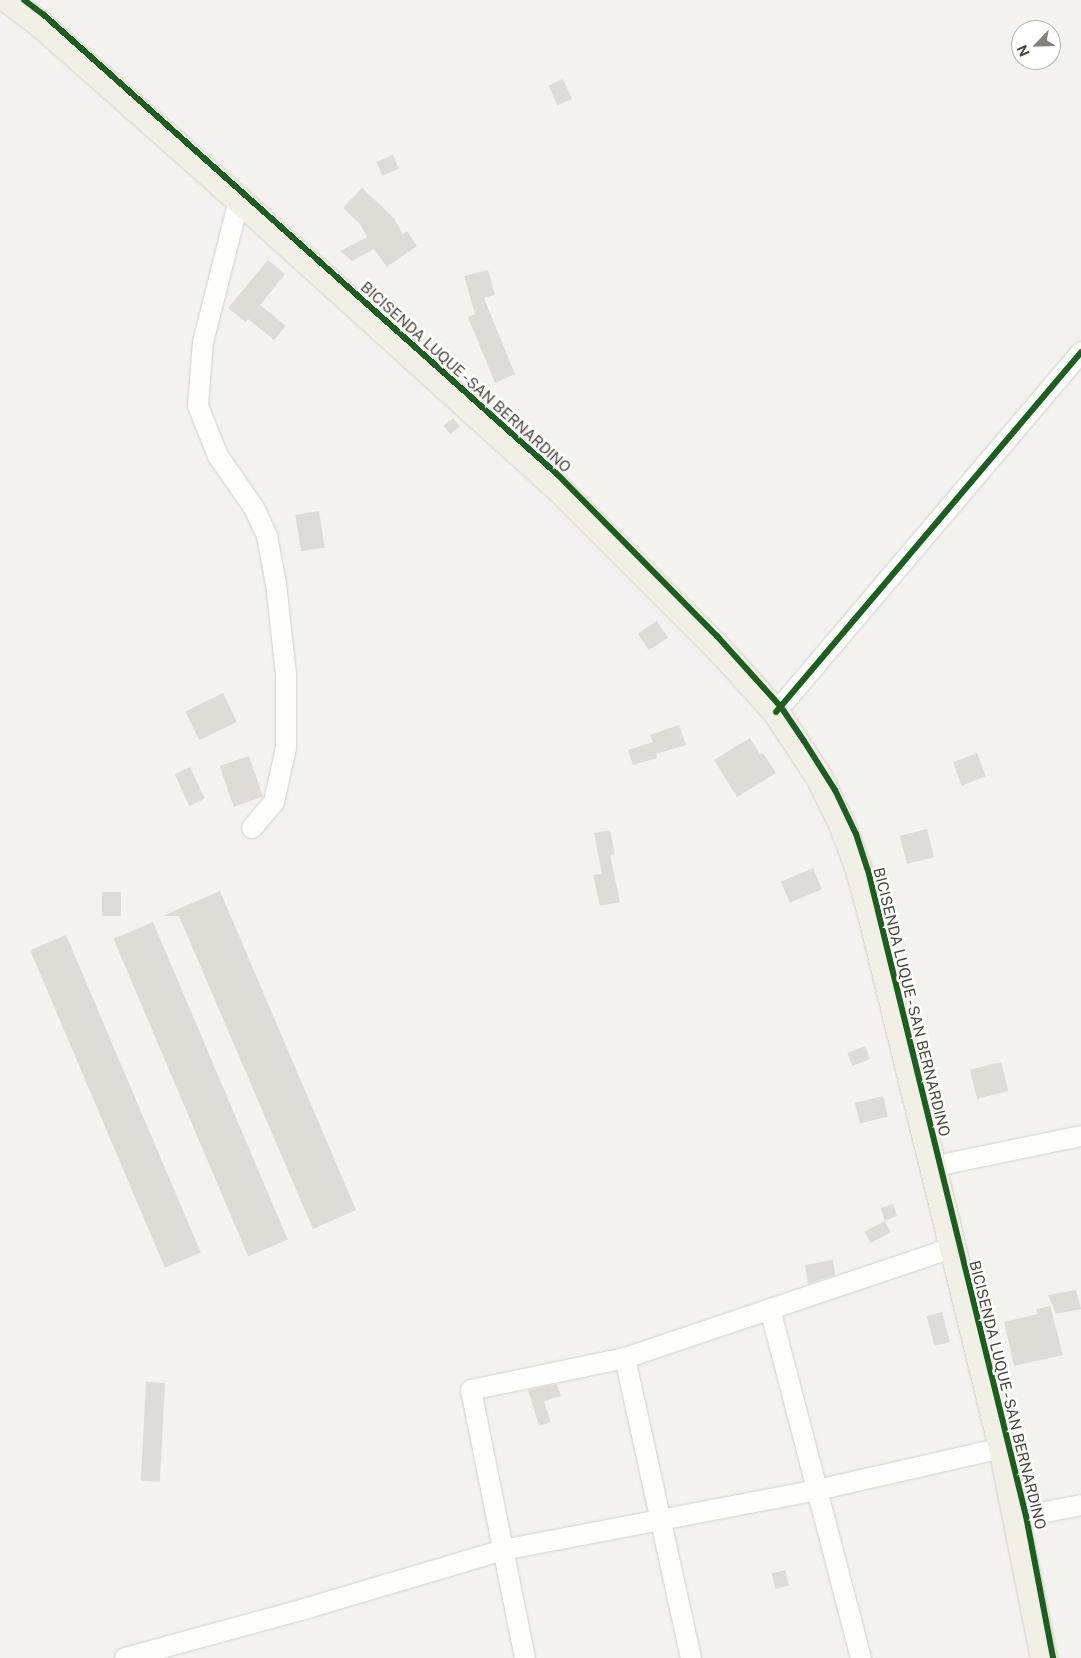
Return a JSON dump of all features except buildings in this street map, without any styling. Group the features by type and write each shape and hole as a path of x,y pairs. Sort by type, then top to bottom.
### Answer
{"main road":[{"path":"8,0 47,29 560,490 719,649 776,712 819,776 842,824 858,866 1002,1448 1041,1657"}],"street":[{"path":"239,200 203,342 198,406 218,456 254,508 267,536 276,584 286,674 286,748 274,802 252,828"},
{"path":"776,712 1081,352"},
{"path":"931,1167 1081,1136"},
{"path":"525,1658 471,1390 625,1358 952,1248"},
{"path":"770,1309 861,1658"},
{"path":"625,1358 691,1658"},
{"path":"125,1658 304,1609 503,1550 817,1490 1002,1448"},
{"path":"1016,1518 1081,1505"}],"cycle path":[{"name":"BICISENDA LUQUE - SAN BERNARDINO","path":"24,0 44,15 557,474 717,636 781,707 835,790 856,834 868,870 1026,1516 1053,1658"},
{"path":"776,712 1081,352"}]}
